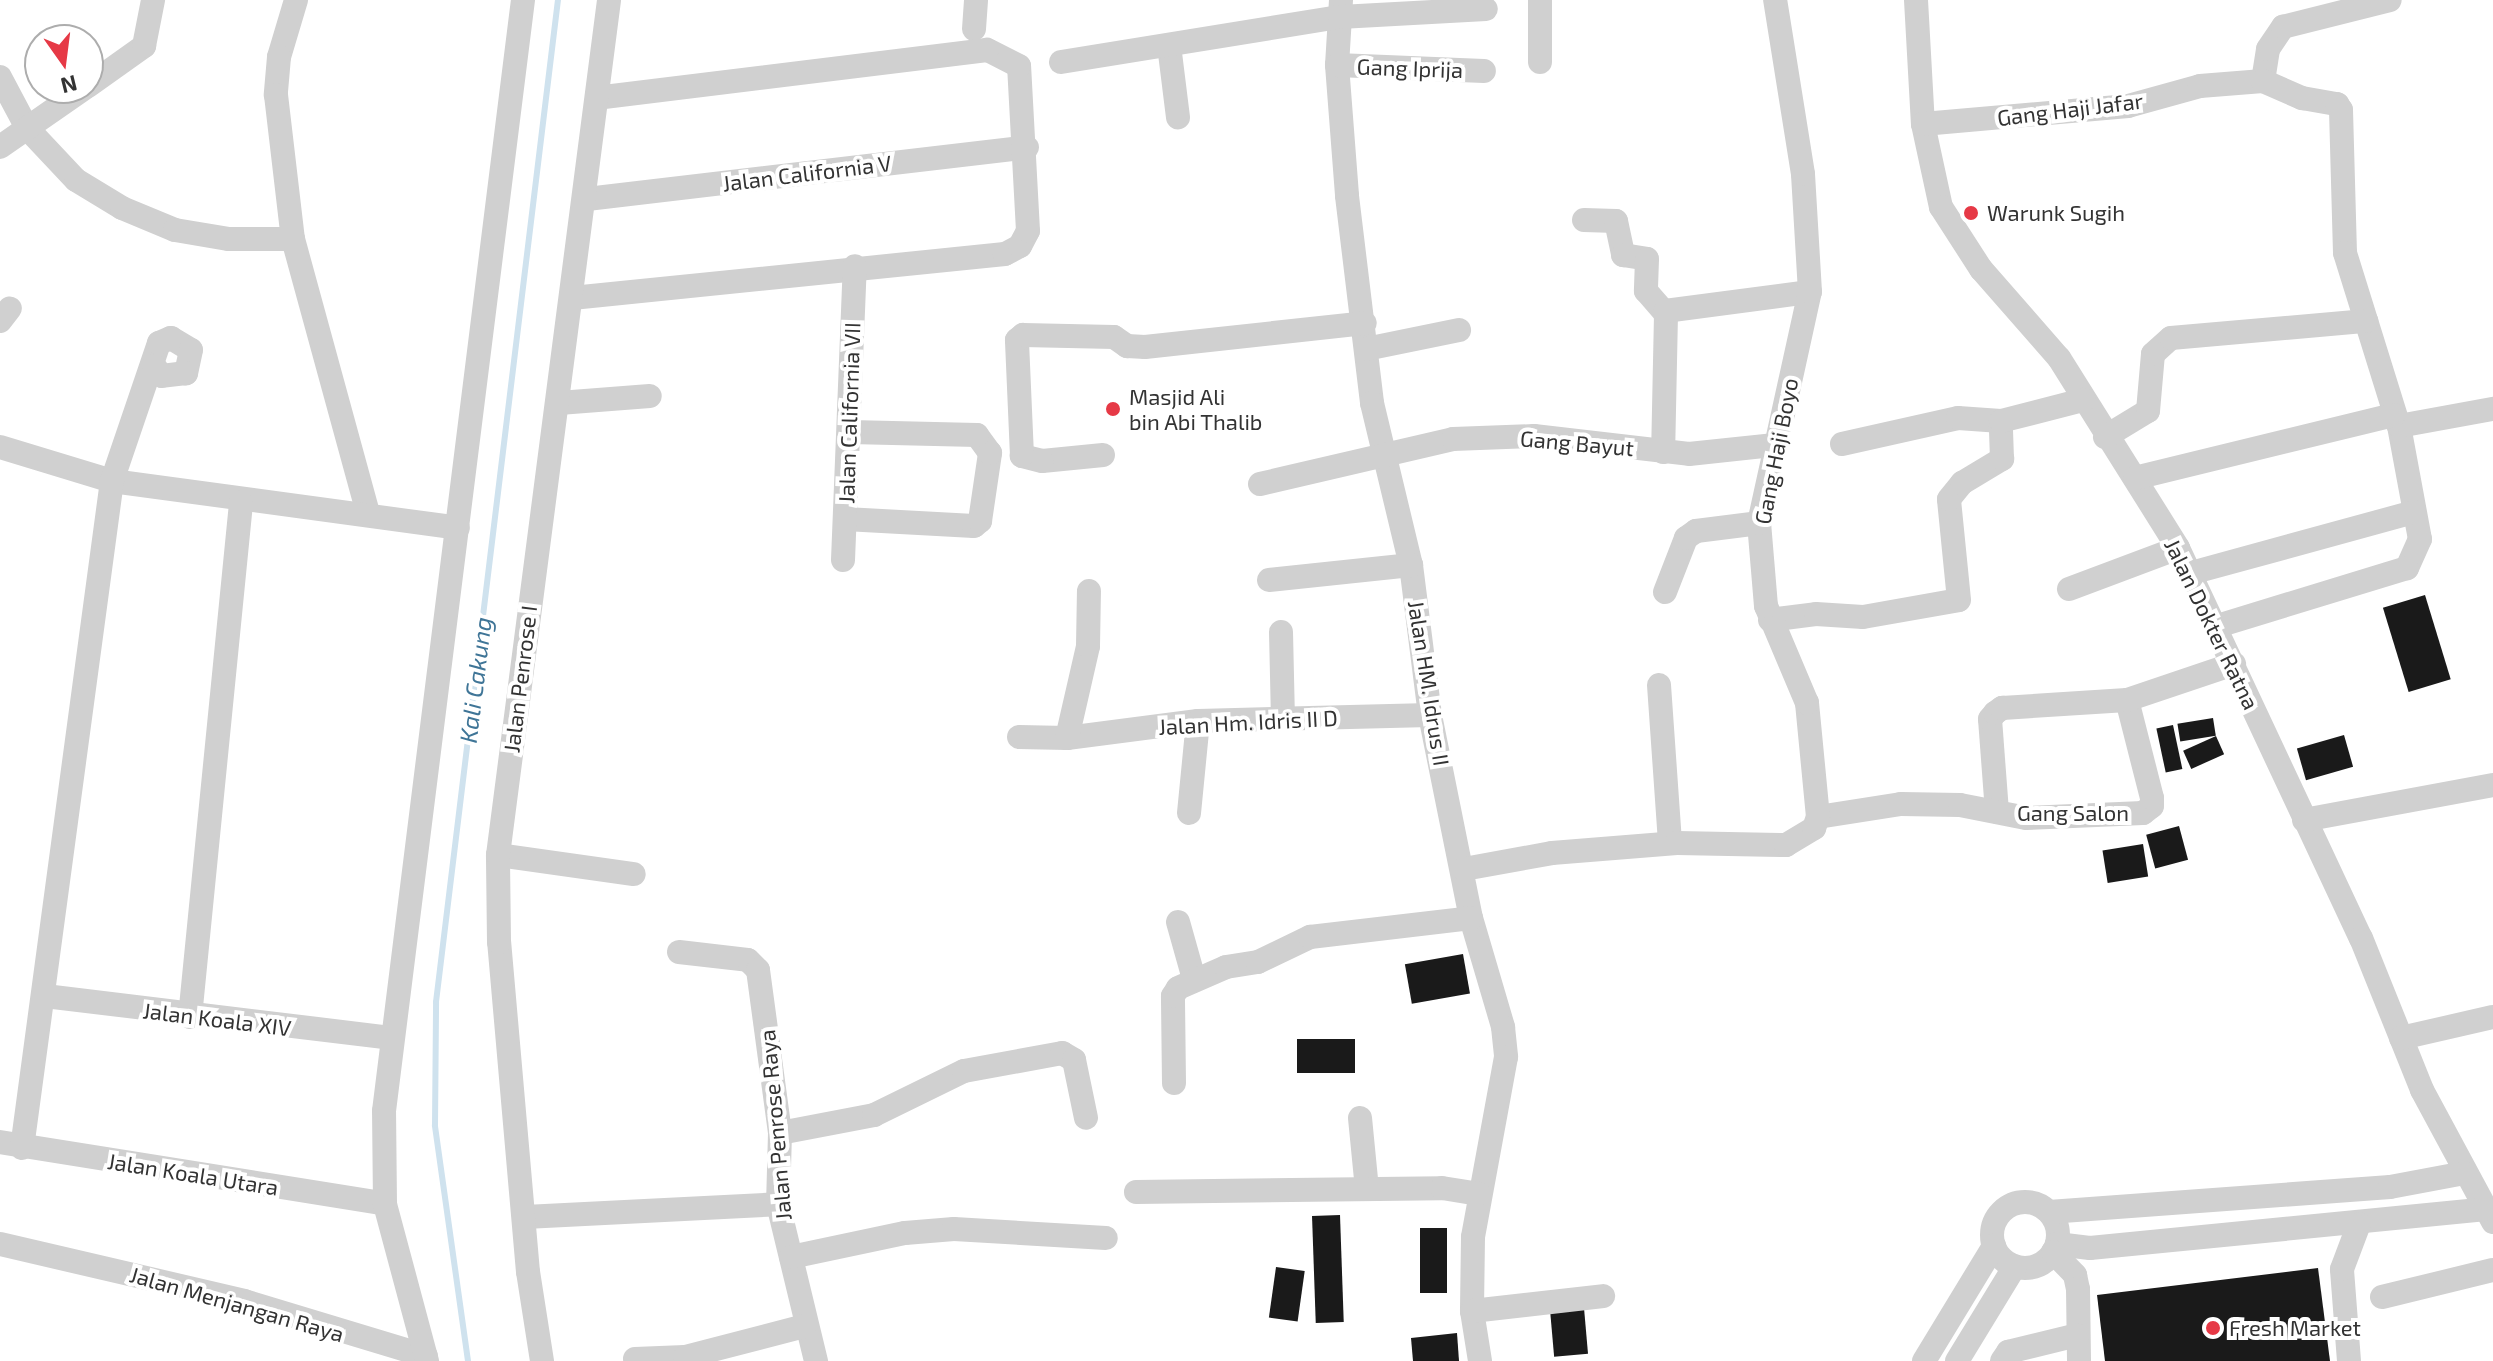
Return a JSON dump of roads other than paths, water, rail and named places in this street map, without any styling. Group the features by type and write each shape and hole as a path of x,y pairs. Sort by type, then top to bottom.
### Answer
{"street":[{"path":"104,75 144,46 153,0"},
{"path":"296,0 279,57 276,95 293,239 368,514"},
{"path":"427,1359 385,1204 382,1160 390,1038 458,528 523,0"},
{"name":"Jalan Penrose I","path":"542,1361 499,942 498,855 587,199 609,0"},
{"path":"974,29 976,0"},
{"path":"1540,0 1540,62"},
{"name":"Gang Haji Boyo","path":"1775,0 1803,174 1810,292 1773,445 1759,523 1770,620 1802,684 1818,817"},
{"name":"Jalan Dokter Ratna","path":"1916,0 1923,124 1932,179 1955,234 2059,358 2105,437 2135,478 2178,548 2361,938 2401,1038 2482,1196"},
{"path":"2217,626 2407,568 2420,539 2396,421 2342,225 2341,110 2337,104 2302,98 2263,81 2268,49 2283,27 2390,0"},
{"path":"1061,62 1169,45 1341,8 1486,9"},
{"name":"Jalan HM. Idrus II","path":"1341,8 1337,65 1347,196 1380,453 1411,565 1430,715 1464,869 1471,918 1503,1027 1506,1057 1495,1135 1479,1194 1472,1311 1480,1361"},
{"path":"1169,45 1178,117"},
{"path":"572,298 855,266 1005,254 1020,246 1028,231 1027,147 1019,66 987,50 598,98"},
{"name":"Gang Iprija","path":"1337,65 1484,71"},
{"path":"0,77 27,128 76,180 122,208 175,230 229,239 293,239"},
{"name":"Gang Haji Jafar","path":"1923,124 2128,106 2200,86 2263,81"},
{"path":"0,147 62,104"},
{"name":"Jalan California V","path":"587,199 1027,147"},
{"path":"1584,220 1616,221 1623,255 1647,259 1646,291 1665,311 1663,452"},
{"name":"Jalan California VII","path":"843,560 855,266"},
{"path":"1665,311 1810,292"},
{"path":"2105,437 2148,411 2153,354 2171,338 2366,321"},
{"path":"1103,455 1042,461 1022,456 1017,340 1023,335 1114,337 1127,346 1145,347 1365,323"},
{"path":"1366,349 1459,330"},
{"path":"11,1145 45,996 112,481 154,366"},
{"path":"559,403 650,396"},
{"path":"1842,444 1958,418 2001,421 2083,400"},
{"path":"2135,478 2396,421 2493,409"},
{"path":"1770,620 1816,614 1863,617 1959,600 1949,499 1962,483 2002,459 2001,421"},
{"path":"845,519 974,526 980,521 990,453 977,435 850,432"},
{"name":"Gang Bayut","path":"1260,484 1380,453 1453,439 1534,436 1663,452 1712,454 1773,445"},
{"path":"0,447 112,481 241,503 368,514 458,528"},
{"path":"190,1017 241,503"},
{"path":"2191,573 2414,512"},
{"path":"1665,592 1686,538 1696,531 1759,523"},
{"path":"2069,589 2178,548"},
{"path":"1269,580 1411,565"},
{"path":"1067,738 1088,646 1089,591"},
{"path":"1281,632 1283,719"},
{"path":"1997,812 1990,719 2002,708 2127,700 2234,664"},
{"path":"1659,685 1670,843"},
{"name":"Gang Salon","path":"1818,817 1901,804 1960,805 2061,818 2143,813 2152,806 2127,700"},
{"name":"Jalan Hm. Idris II D","path":"1019,737 1067,738 1198,721 1430,715"},
{"path":"1189,813 1198,721"},
{"path":"2304,820 2493,785"},
{"path":"1464,869 1552,853 1670,843 1786,845 1814,828 1818,817"},
{"path":"498,855 634,874"},
{"path":"1174,1083 1173,996 1194,979 1258,962 1310,937 1471,918"},
{"path":"1178,922 1194,979"},
{"name":"Jalan Penrose Raya","path":"679,952 748,960 758,970 780,1133 778,1204 805,1326 816,1361"},
{"name":"Jalan Koala XIV","path":"45,996 190,1017 390,1038"},
{"path":"2401,1038 2493,1017"},
{"path":"780,1133 874,1115 964,1071 1062,1053 1074,1060 1086,1118"},
{"path":"1360,1118 1367,1189"},
{"name":"Jalan Koala Utara","path":"11,1145 385,1204"},
{"path":"1924,1361 1994,1246 1997,1217 2012,1205 2032,1203 2049,1212 2390,1187 2482,1196"},
{"path":"1136,1192 1367,1189 1479,1194"},
{"path":"1957,1361 2015,1266 2050,1253 2359,1224 2482,1196"},
{"path":"525,1217 778,1204"},
{"path":"2049,1212 2057,1227 2050,1253"},
{"path":"2349,1361 2342,1269 2359,1224"},
{"path":"791,1257 905,1233 954,1229 1106,1238"},
{"name":"Jalan Menjangan Raya","path":"0,1244 244,1301 427,1359"},
{"path":"1994,1246 2015,1266"},
{"path":"2050,1253 2075,1275 2079,1361"},
{"path":"2382,1297 2493,1270"},
{"path":"1472,1311 1603,1296"},
{"path":"635,1359 685,1359 805,1326"},
{"path":"2002,1361 2008,1352 2077,1335"}],"waterway":[{"name":"Kali Cakung","path":"468,1361 435,1125 436,1002 558,0"}],"place":[{"name":"Warunk Sugih","path":"1971,213"},
{"name":"Masjid Ali bin Abi Thalib","path":"1113,409"},
{"name":"Fresh Market","path":"2213,1328"}]}
